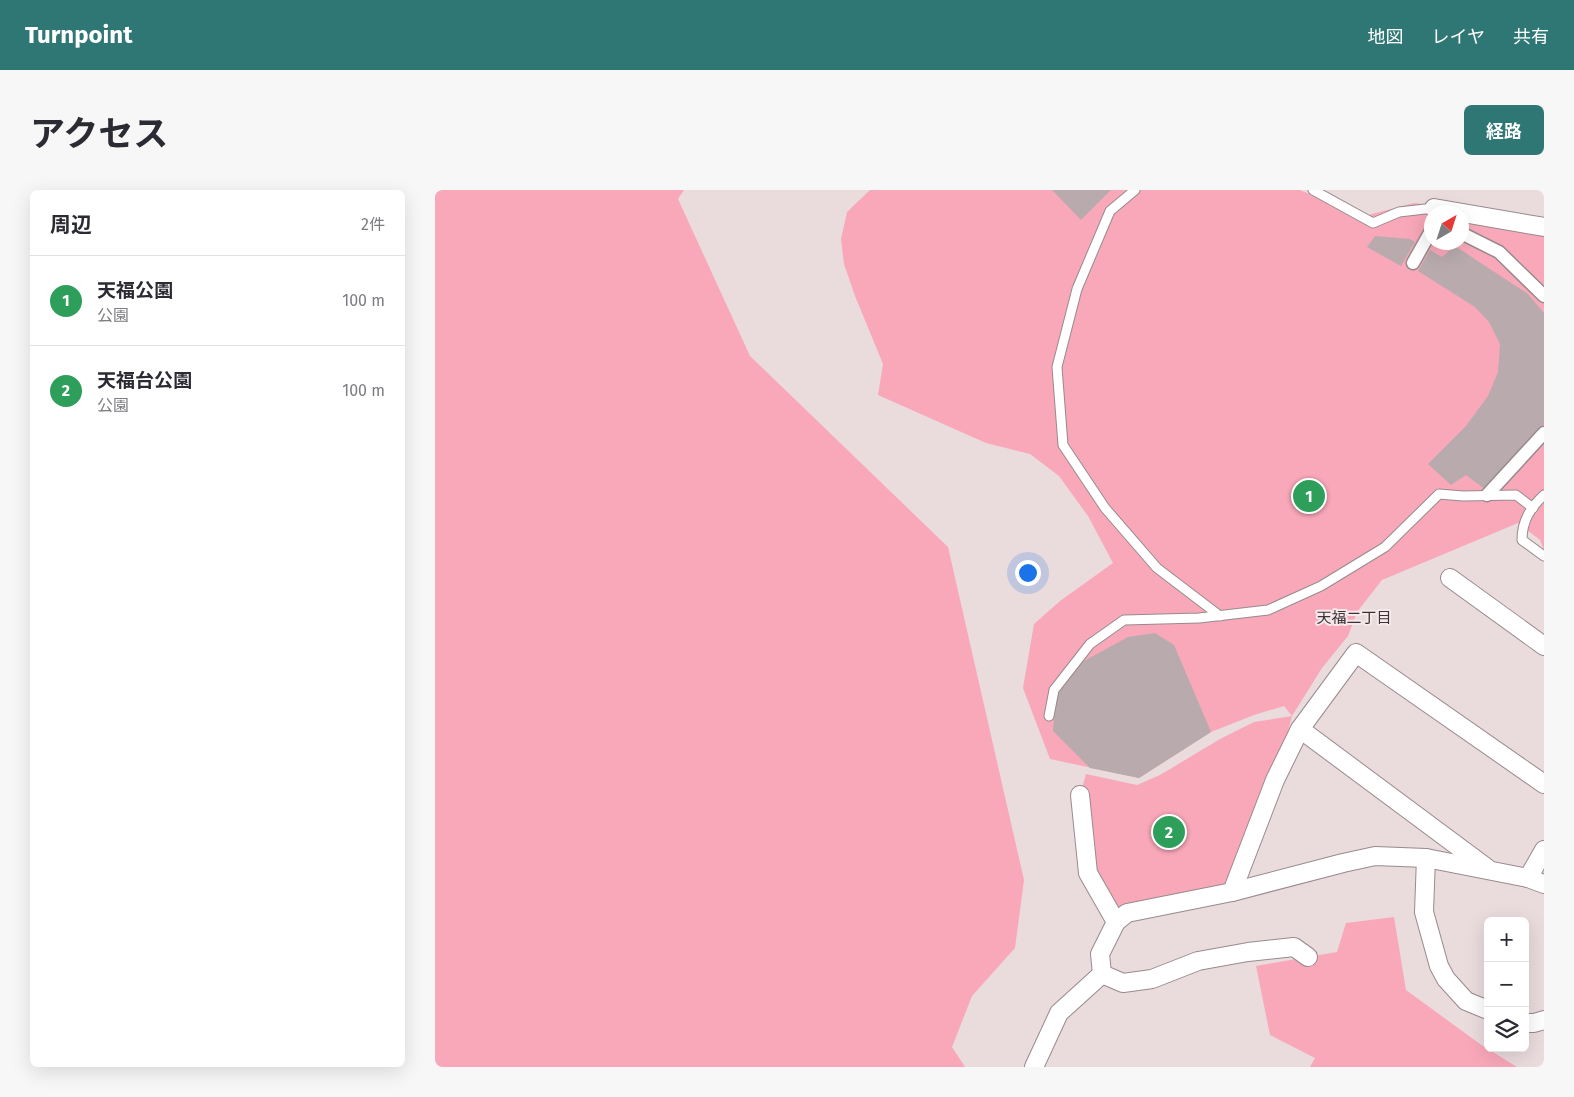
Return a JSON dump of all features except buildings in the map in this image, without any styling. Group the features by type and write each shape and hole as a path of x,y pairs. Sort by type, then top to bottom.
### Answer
{"street":[{"path":"1469,215 1544,227"},
{"path":"1469,237 1499,252 1544,296"},
{"path":"1413,263 1424,243"},
{"path":"1487,495 1544,433"},
{"path":"1450,578 1544,646"},
{"path":"1232,892 1275,780 1299,729 1356,653 1544,784"},
{"path":"1299,729 1491,871"},
{"path":"1081,796 1088,874 1116,922"},
{"path":"1528,878 1544,850"},
{"path":"1102,974 1100,954 1116,922 1127,912 1232,892 1375,856 1426,858 1528,878 1544,884"},
{"path":"1426,858 1424,912 1439,966 1446,979 1466,1001 1484,1008"},
{"path":"1102,974 1123,983 1152,979 1198,961 1248,952 1294,947 1308,958"},
{"path":"1034,1067 1059,1013 1102,974"},
{"path":"1529,1023 1544,1020"}],"lane":[{"path":"1135,190 1110,211 1077,288 1057,367 1063,444 1105,508 1157,568 1220,616"},
{"path":"1313,190 1373,223 1399,212 1424,211"},
{"path":"1049,716 1053,690 1091,644 1124,620 1199,618 1268,610 1321,586 1385,547 1439,494 1515,495 1533,508"},
{"path":"1544,495 1522,526 1522,540 1544,556"}],"shaded area":[{"path":"435,190 684,190 678,199 750,356 948,547 1024,880 1015,948 972,996 952,1047 965,1067 435,1067"},
{"path":"870,190 1300,190 1358,221 1368,215 1414,203 1429,205 1424,205 1424,250 1469,250 1469,210 1544,220 1544,550 1540,540 1518,523 1382,580 1357,612 1348,636 1322,668 1292,716 1284,706 1254,715 1211,732 1139,778 1050,759 1023,688 1034,624 1060,601 1113,563 1088,516 1059,476 1030,454 986,443 878,395 883,364 844,264 841,239 847,212"},
{"path":"1292,716 1285,743 1232,892 1116,922 1088,873 1080,795 1086,774 1137,785 1160,775 1220,739 1254,722"},
{"path":"1394,917 1406,990 1484,1046 1484,1052 1493,1052 1517,1067 1310,1067 1315,1058 1270,1035 1256,966 1337,952 1346,923"}],"place":[{"name":"天福公園","path":"1309,496"},
{"name":"天福台公園","path":"1169,832"}],"district":[{"name":"天福二丁目","path":"1354,618"}]}
